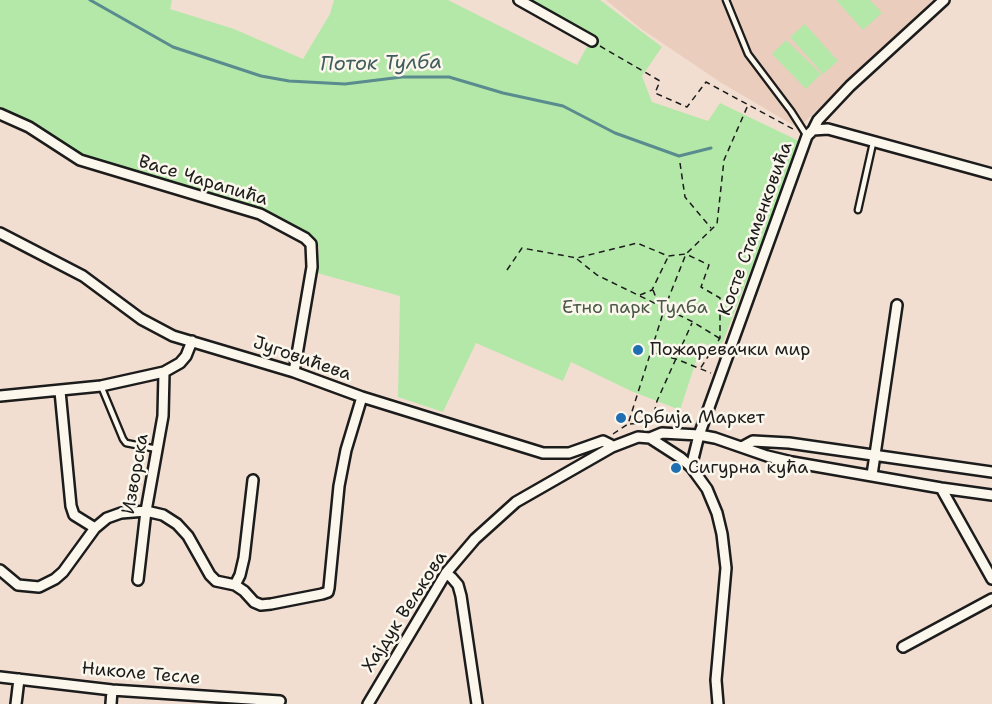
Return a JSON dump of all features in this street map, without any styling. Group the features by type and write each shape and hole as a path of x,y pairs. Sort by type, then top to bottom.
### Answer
{"street":[{"path":"520,0 592,41"},
{"path":"810,133 818,120 850,86 944,0"},
{"name":"Васе Чарапића","path":"0,114 29,127 80,160 260,214 305,238 311,244 312,267 294,372"},
{"name":"Косте Стаменковића","path":"691,467 699,435 810,133 828,129 992,174"},
{"name":"Југовићева","path":"0,233 83,276 141,319 173,336 294,372 362,397 543,453 568,453 603,441"},
{"path":"872,475 897,305"},
{"path":"0,396 101,386 165,372 180,363 186,356 192,341"},
{"name":"Изворска","path":"138,580 146,511 163,416 165,372"},
{"path":"60,391 71,506 74,515 95,528"},
{"path":"0,570 18,585 39,587 63,572 95,528 107,518 120,513 146,511 164,515 177,524 188,536 210,575 225,585 235,585 254,602 261,605 312,597 328,592 331,581 339,486 346,450 362,397"},
{"name":"Хајдук Вељкова","path":"368,704 446,573 475,539 516,501 612,447 638,437 650,438 662,433 699,435 767,456 941,488 992,495"},
{"path":"650,438 691,467 707,489 717,513 726,568 716,680 718,704"},
{"path":"742,447 753,441 762,440 992,472"},
{"path":"603,441 612,447"},
{"path":"235,585 244,558 253,480"},
{"path":"941,488 992,579"},
{"path":"446,573 458,585 461,596 477,704"},
{"path":"903,647 992,599"},
{"name":"Николе Тесле","path":"0,677 112,690 280,700"},
{"path":"16,704 19,679"},
{"path":"111,704 112,690"}],"lane":[{"name":"Косте Стаменковића","path":"726,0 748,54 810,133"},
{"path":"858,210 874,142"},
{"path":"101,386 123,440 126,443 157,449"}],"path":[{"path":"592,41 660,81 655,93 687,106 706,82 748,105 810,133"},
{"path":"628,424 665,307 686,254 717,224 724,160 748,105"},
{"path":"680,163 686,197 711,229"},
{"path":"507,270 522,248 577,258 637,243 668,256 686,254 709,265 701,287 720,298 720,338 700,369"},
{"path":"639,295 652,290 668,256"},
{"path":"577,258 597,275 665,307 732,344"},
{"path":"652,290 658,304"},
{"path":"603,441 628,424 652,422 657,401 693,322"},
{"path":"650,352 676,359 720,377"}],"shaded area":[{"path":"606,0 938,0 798,128 720,82 640,28"}],"green space":[{"name":"Етно парк Тулба","path":"0,0 172,0 170,9 234,29 303,59 330,14 334,0 448,0 577,65 589,43 529,0 600,0 662,47 642,76 652,102 708,121 720,103 801,142 720,349 702,343 680,410 631,391 571,362 563,381 476,343 443,412 398,397 400,296 317,273 319,247 307,236 245,211 80,160 0,114"},
{"path":"836,0 870,0 882,13 863,30"},
{"path":"805,24 838,61 823,74 790,37"},
{"path":"786,40 821,74 806,89 772,54"}],"waterway":[{"name":"Поток Тулба","path":"90,0 173,47 261,76 289,81 345,84 402,77 449,77 503,93 563,106 615,133 679,156 711,148"}],"place":[{"name":"Пожаревачки мир","path":"638,350"},
{"name":"Србија Маркет","path":"621,418"},
{"name":"Сигурна кућа","path":"676,468"}]}
